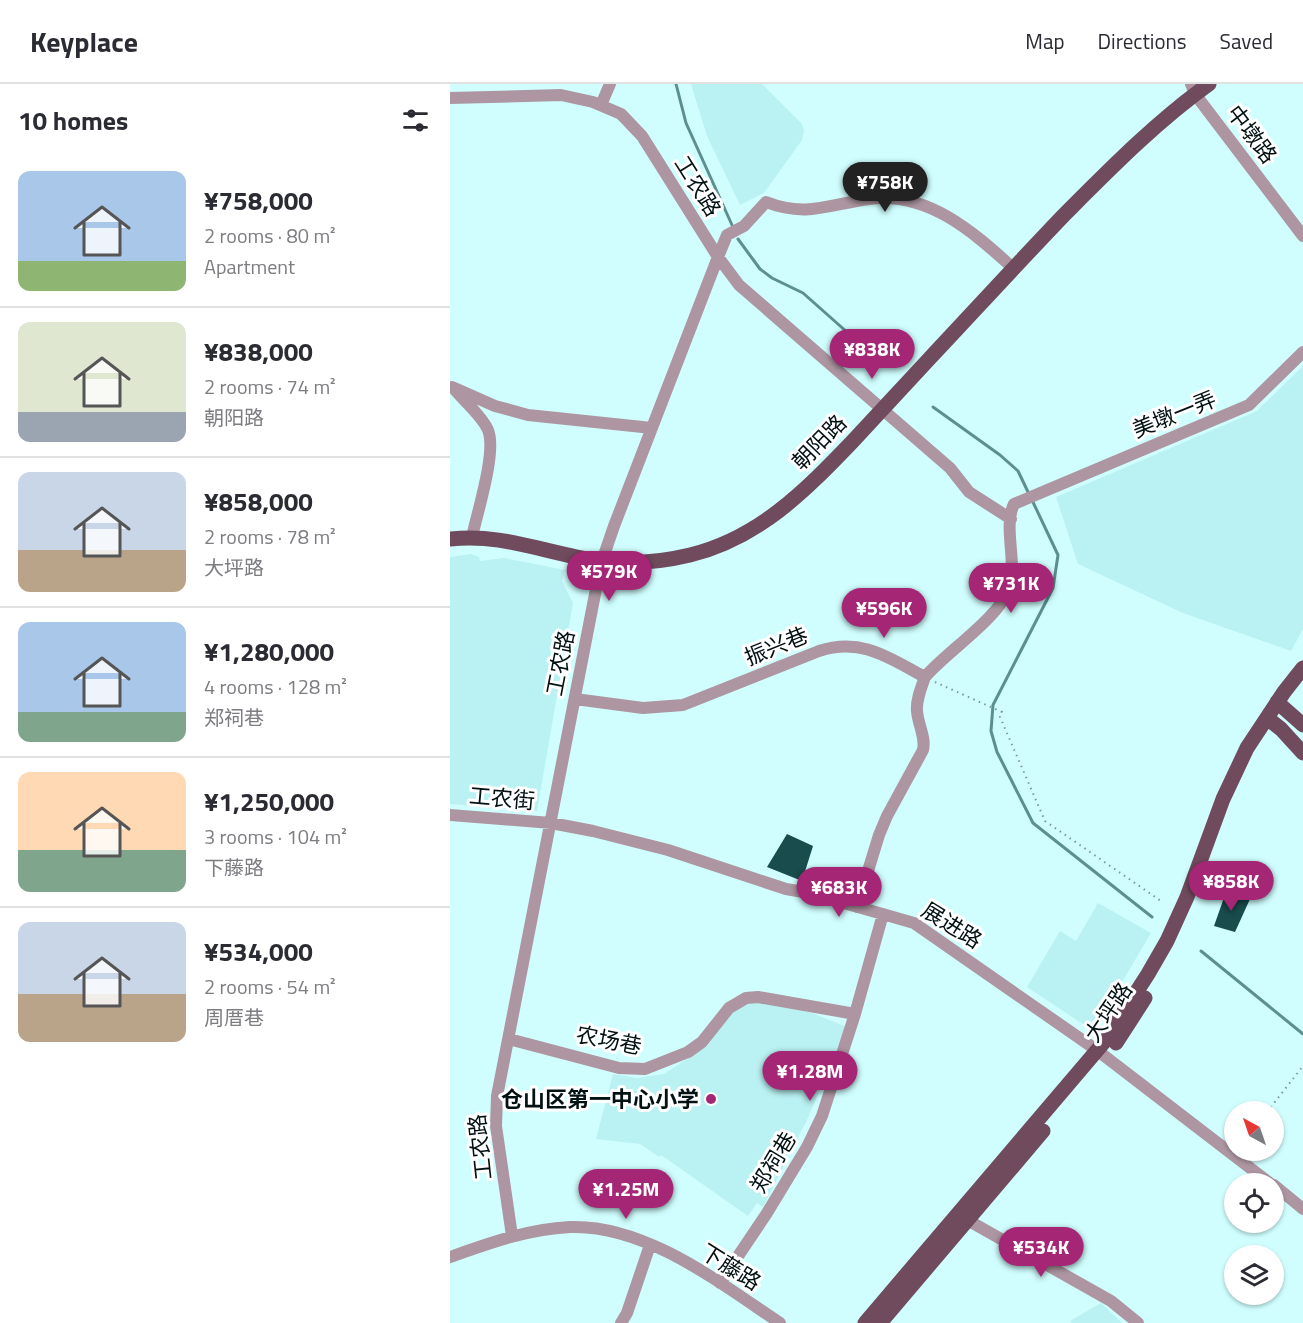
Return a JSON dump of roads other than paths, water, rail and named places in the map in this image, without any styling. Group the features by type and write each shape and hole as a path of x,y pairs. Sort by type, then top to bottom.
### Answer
{"main road":[{"name":"朝阳路","path":"450,539 472,537 498,539 577,558 602,561 663,561 704,551 745,534 772,517 799,495 883,409 1013,268 1119,160 1193,89 1209,84"},
{"path":"880,1323 963,1217 1102,1053 1142,984 1171,944 1270,721 1303,668"},
{"path":"1281,704 1303,683"},
{"path":"1281,704 1303,725"},
{"path":"1270,721 1303,753"},
{"path":"865,1323 963,1217"}],"street":[{"path":"601,105 610,84"},
{"name":"中墩路","path":"1193,89 1303,236"},
{"name":"工农路","path":"450,98 545,94 569,96 601,105 621,114 637,130 718,257 602,561 497,1096 496,1116 512,1236"},
{"path":"857,907 879,835 923,750 924,738 919,723 917,704 925,677 991,615 1005,598 1011,580 1011,519 969,492 950,468 739,285 718,257 727,236 744,226 766,202 787,208 815,210 870,199 910,200 958,222 1013,268"},
{"name":"美墩一弄","path":"1011,519 1012,506 1021,500 1249,405 1303,352"},
{"path":"451,386 495,406 528,415 652,428"},
{"path":"451,386 484,423 490,437 489,458 472,537"},
{"name":"振兴巷","path":"575,699 643,708 683,705 819,651 855,645 869,649 925,677"},
{"name":"工农街","path":"450,815 551,823"},
{"name":"展进路","path":"551,823 594,831 668,850 786,889 809,893 903,919 922,927 1102,1053 1258,1173"},
{"name":"郑祠巷","path":"720,1283 767,1213 822,1116 884,914"},
{"name":"农场巷","path":"509,1039 619,1068 645,1069 694,1048 729,1008 746,998 759,998 855,1014"},
{"name":"展进路","path":"1284,1194 1303,1209"},
{"path":"963,1217 1111,1300 1138,1323"},
{"name":"下藤路","path":"450,1257 512,1236 561,1228 617,1233 680,1259 780,1323"},
{"path":"621,1323 627,1313 650,1245"}],"waterway":[{"path":"676,84 686,123 732,225"},
{"path":"738,239 760,269 772,278 803,293 883,364"},
{"path":"933,407 1000,455 1018,471 1029,494"},
{"path":"1032,500 1058,555 1053,588 993,705 991,731 997,752 1033,823 1152,917"},
{"path":"1201,951 1303,1034"}],"place":[{"name":"仓山区第一中心小学","path":"711,1099"}]}
